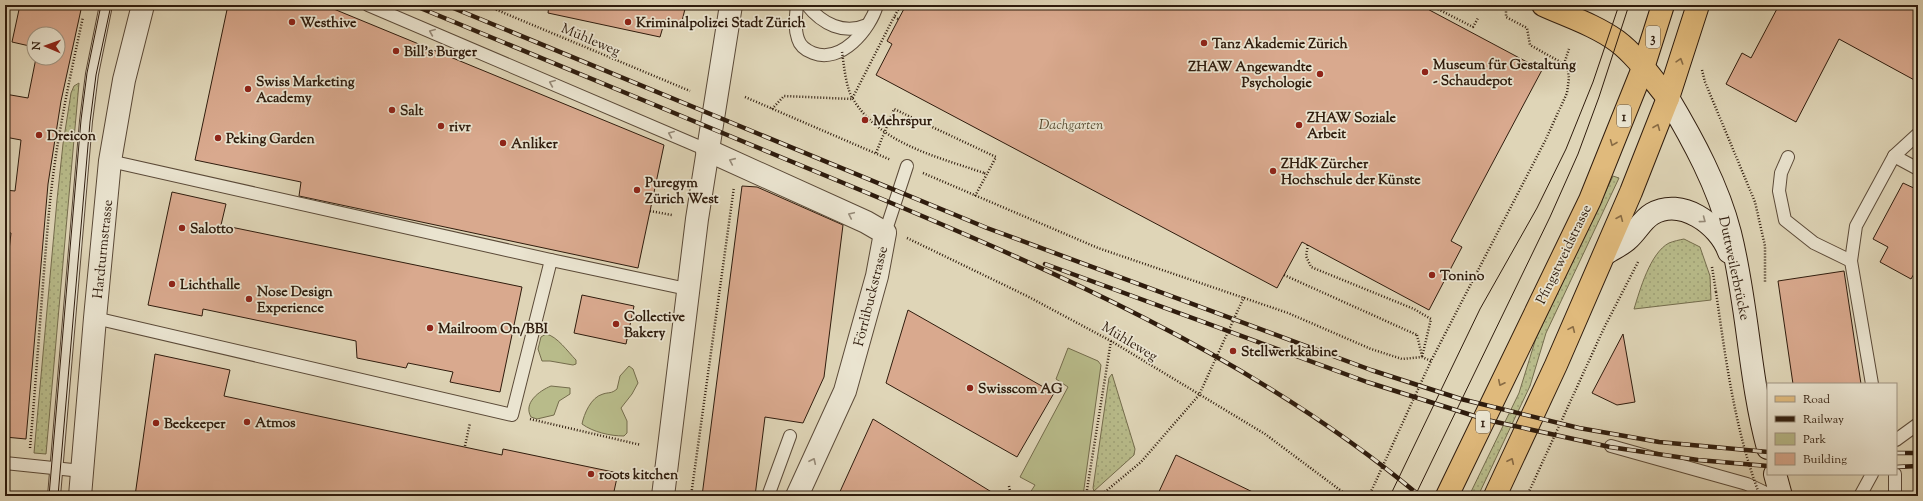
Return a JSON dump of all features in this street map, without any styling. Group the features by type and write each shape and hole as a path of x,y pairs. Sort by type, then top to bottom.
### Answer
{"main road":[{"path":"1543,5 1609,36 1626,49 1644,68 1668,98"},
{"name":"Pfingstweidstrasse","path":"1447,496 1590,200 1644,68 1663,5"},
{"path":"1495,496 1605,254 1668,98 1698,5"}],"street":[{"name":"Hardturmstrasse","path":"80,496 110,162 124,80 143,5"},
{"path":"663,496 687,289 730,5"},
{"name":"Duttweilerbrücke","path":"1668,98 1687,131 1721,203 1730,233 1742,289 1755,391 1767,444"},
{"name":"Förrlibuckstrasse","path":"707,150 866,222 885,233 877,276 845,391 797,496"},
{"path":"1605,254 1628,239 1650,215 1666,209 1683,211 1698,216 1726,243 1742,289"},
{"path":"1775,475 1781,496"}],"lane":[{"name":"Hardturmstrasse","path":"54,496 86,121 92,74 106,5"},
{"path":"368,5 707,150"},
{"path":"797,5 797,37 801,46 817,54 829,55 842,52 854,41 871,20 877,5"},
{"path":"807,5 819,17 833,26 848,30 859,29 870,24 884,5"},
{"path":"1872,383 1851,262 1856,226 1894,156 1918,134"},
{"path":"1894,156 1918,169"},
{"path":"1788,157 1781,173 1779,191 1785,220 1814,243 1851,262"},
{"path":"110,162 687,289"},
{"path":"885,233 907,166"},
{"path":"95,318 512,415 551,260"},
{"path":"1897,439 1918,424"},
{"path":"768,496 790,436"},
{"path":"1611,446 1747,484 1772,496"},
{"path":"5,463 82,471"},
{"path":"1860,496 1871,475"},
{"path":"1895,475 1895,496"}],"path":[{"name":"Mühleweg","path":"484,5 690,91"},
{"path":"852,98 901,5"},
{"path":"1430,5 1473,27 1478,18"},
{"path":"1369,496 1431,360 1560,111 1569,82 1568,70 1564,64 1530,45 1527,28 1506,17 1506,5"},
{"path":"40,467 30,449 49,212 56,158 70,77 85,10"},
{"path":"894,17 898,19"},
{"path":"1564,64 1569,49"},
{"path":"842,52 852,98 880,127 917,149 985,173"},
{"path":"1705,82 1748,181 1755,202 1765,246 1765,286"},
{"path":"772,109 784,96 852,98"},
{"path":"745,97 1098,248 1288,313 1370,349 1402,359 1422,357 1431,360"},
{"path":"876,153 894,109 996,157 985,173 975,196"},
{"path":"691,496 737,163"},
{"path":"650,211 672,215"},
{"name":"Mühleweg","path":"885,233 907,238 1027,296 1111,340 1265,434 1348,496"},
{"path":"1308,245 1306,256 1311,267 1414,309 1431,319 1422,357"},
{"path":"1527,496 1604,328 1640,258"},
{"path":"1710,261 1725,356 1739,426 1760,496"},
{"path":"1284,275 1416,335 1422,357"},
{"path":"1100,496 1141,462 1199,395 1244,297"},
{"path":"1086,496 1111,340"},
{"path":"465,446 474,406"},
{"path":"512,415 641,445"},
{"path":"1009,486 1011,496"}],"green space":[{"path":"79,83 46,454 34,453 63,144 71,93 74,86"},
{"path":"1613,176 1619,178 1546,333 1530,386 1478,496 1469,496 1519,393 1536,338"},
{"path":"1684,239 1700,247 1710,276 1711,300 1634,309 1639,292 1651,263 1656,255 1669,243"},
{"path":"546,334 550,335 562,345 576,360 576,364 573,365 542,361 538,349 541,337"},
{"path":"1068,348 1098,361 1101,365 1083,496 1028,496 1035,485 1020,477 1068,387 1056,379"},
{"path":"629,366 633,369 638,383 632,394 621,408 627,421 627,433 624,436 607,434 591,429 582,424 586,411 592,402 599,396 617,389 620,376"},
{"path":"1112,374 1135,449 1134,455 1094,491 1093,488 1109,378"},
{"path":"551,386 570,388 570,394 559,401 554,415 537,419 531,417 529,407 531,402 537,394"}],"building":[{"path":"20,5 82,5 61,101 48,184 26,439 5,437 5,286 11,233 5,232 5,190 15,191 21,140 5,137 5,94 28,98 34,66 66,66 66,26 26,26 26,45 12,42"},
{"path":"228,5 324,5 664,145 638,268 299,196 301,182 195,160"},
{"name":"Kriminalpolizei Stadt Zürich","path":"549,5 686,5 681,25 665,20 660,37 548,13"},
{"path":"906,5 1420,5 1542,70 1451,241 1462,247 1429,310 1302,242 1277,288 876,75 892,44 887,41"},
{"path":"1779,5 1918,5 1918,82 1839,39 1796,122 1726,84 1742,53 1751,58"},
{"path":"1903,183 1918,190 1918,267 1911,279 1880,262 1888,247 1873,239"},
{"path":"742,186 757,187 843,225 824,377 803,423 765,417 755,496 702,496"},
{"path":"172,192 226,204 221,225 522,287 500,392 450,382 453,372 408,363 406,368 357,358 356,341 203,309 202,316 148,305"},
{"path":"1844,271 1861,383 1793,383 1778,281"},
{"path":"582,295 634,306 626,344 574,333"},
{"name":"Swisscom AG","path":"908,310 1054,393 1017,457 886,383"},
{"path":"1623,334 1635,402 1617,405 1592,393"},
{"name":"Atmos","path":"155,354 230,370 224,396 502,455 503,449 618,473 613,496 135,496"},
{"path":"873,419 938,459 998,496 838,496"},
{"path":"1176,455 1261,496 1157,496"}],"tram line":[{"path":"49,496 81,120 87,73 101,5"},
{"path":"58,496 90,122 96,75 111,5"},
{"path":"1390,496 1480,309 1537,208 1566,149 1593,82 1619,5"},
{"path":"1415,496 1550,217 1578,154 1599,97 1629,5"}],"railway":[{"path":"413,5 917,214 1068,281 1143,317 1216,356 1287,399 1355,445 1420,496"},
{"path":"446,5 987,228 1371,370 1461,399 1579,428 1659,442 1767,452"},
{"path":"1045,264 1367,382 1487,420 1610,447 1698,460 1767,466"},
{"path":"1897,453 1918,453"},
{"path":"1897,467 1918,466"}],"place":[{"name":"Westhive","path":"292,22"},
{"name":"Kriminalpolizei Stadt Zürich","path":"628,22"},
{"name":"Tanz Akademie Zürich","path":"1204,43"},
{"name":"Bill's Burger","path":"396,51"},
{"name":"Museum für Gestaltung - Schaudepot","path":"1425,72"},
{"name":"ZHAW Angewandte Psychologie","path":"1320,74"},
{"name":"Swiss Marketing Academy","path":"248,89"},
{"name":"Salt","path":"392,110"},
{"name":"Mehrspur","path":"865,120"},
{"name":"ZHAW Soziale Arbeit","path":"1299,125"},
{"name":"rivr","path":"441,126"},
{"name":"Dreicon","path":"39,135"},
{"name":"Peking Garden","path":"218,138"},
{"name":"Anliker","path":"503,143"},
{"name":"ZHdK Zürcher Hochschule der Künste","path":"1273,171"},
{"name":"Puregym Zürich West","path":"637,190"},
{"name":"Salotto","path":"182,228"},
{"name":"Tonino","path":"1432,275"},
{"name":"Lichthalle","path":"172,284"},
{"name":"Nose Design Experience","path":"249,299"},
{"name":"Collective Bakery","path":"616,324"},
{"name":"Mailroom On/BBI","path":"430,328"},
{"name":"Stellwerkkabine","path":"1233,351"},
{"name":"Swisscom AG","path":"970,388"},
{"name":"Atmos","path":"247,422"},
{"name":"Beekeeper","path":"156,423"},
{"name":"roots kitchen","path":"591,474"}],"park label":[{"name":"Dachgarten","path":"1071,124"}]}
